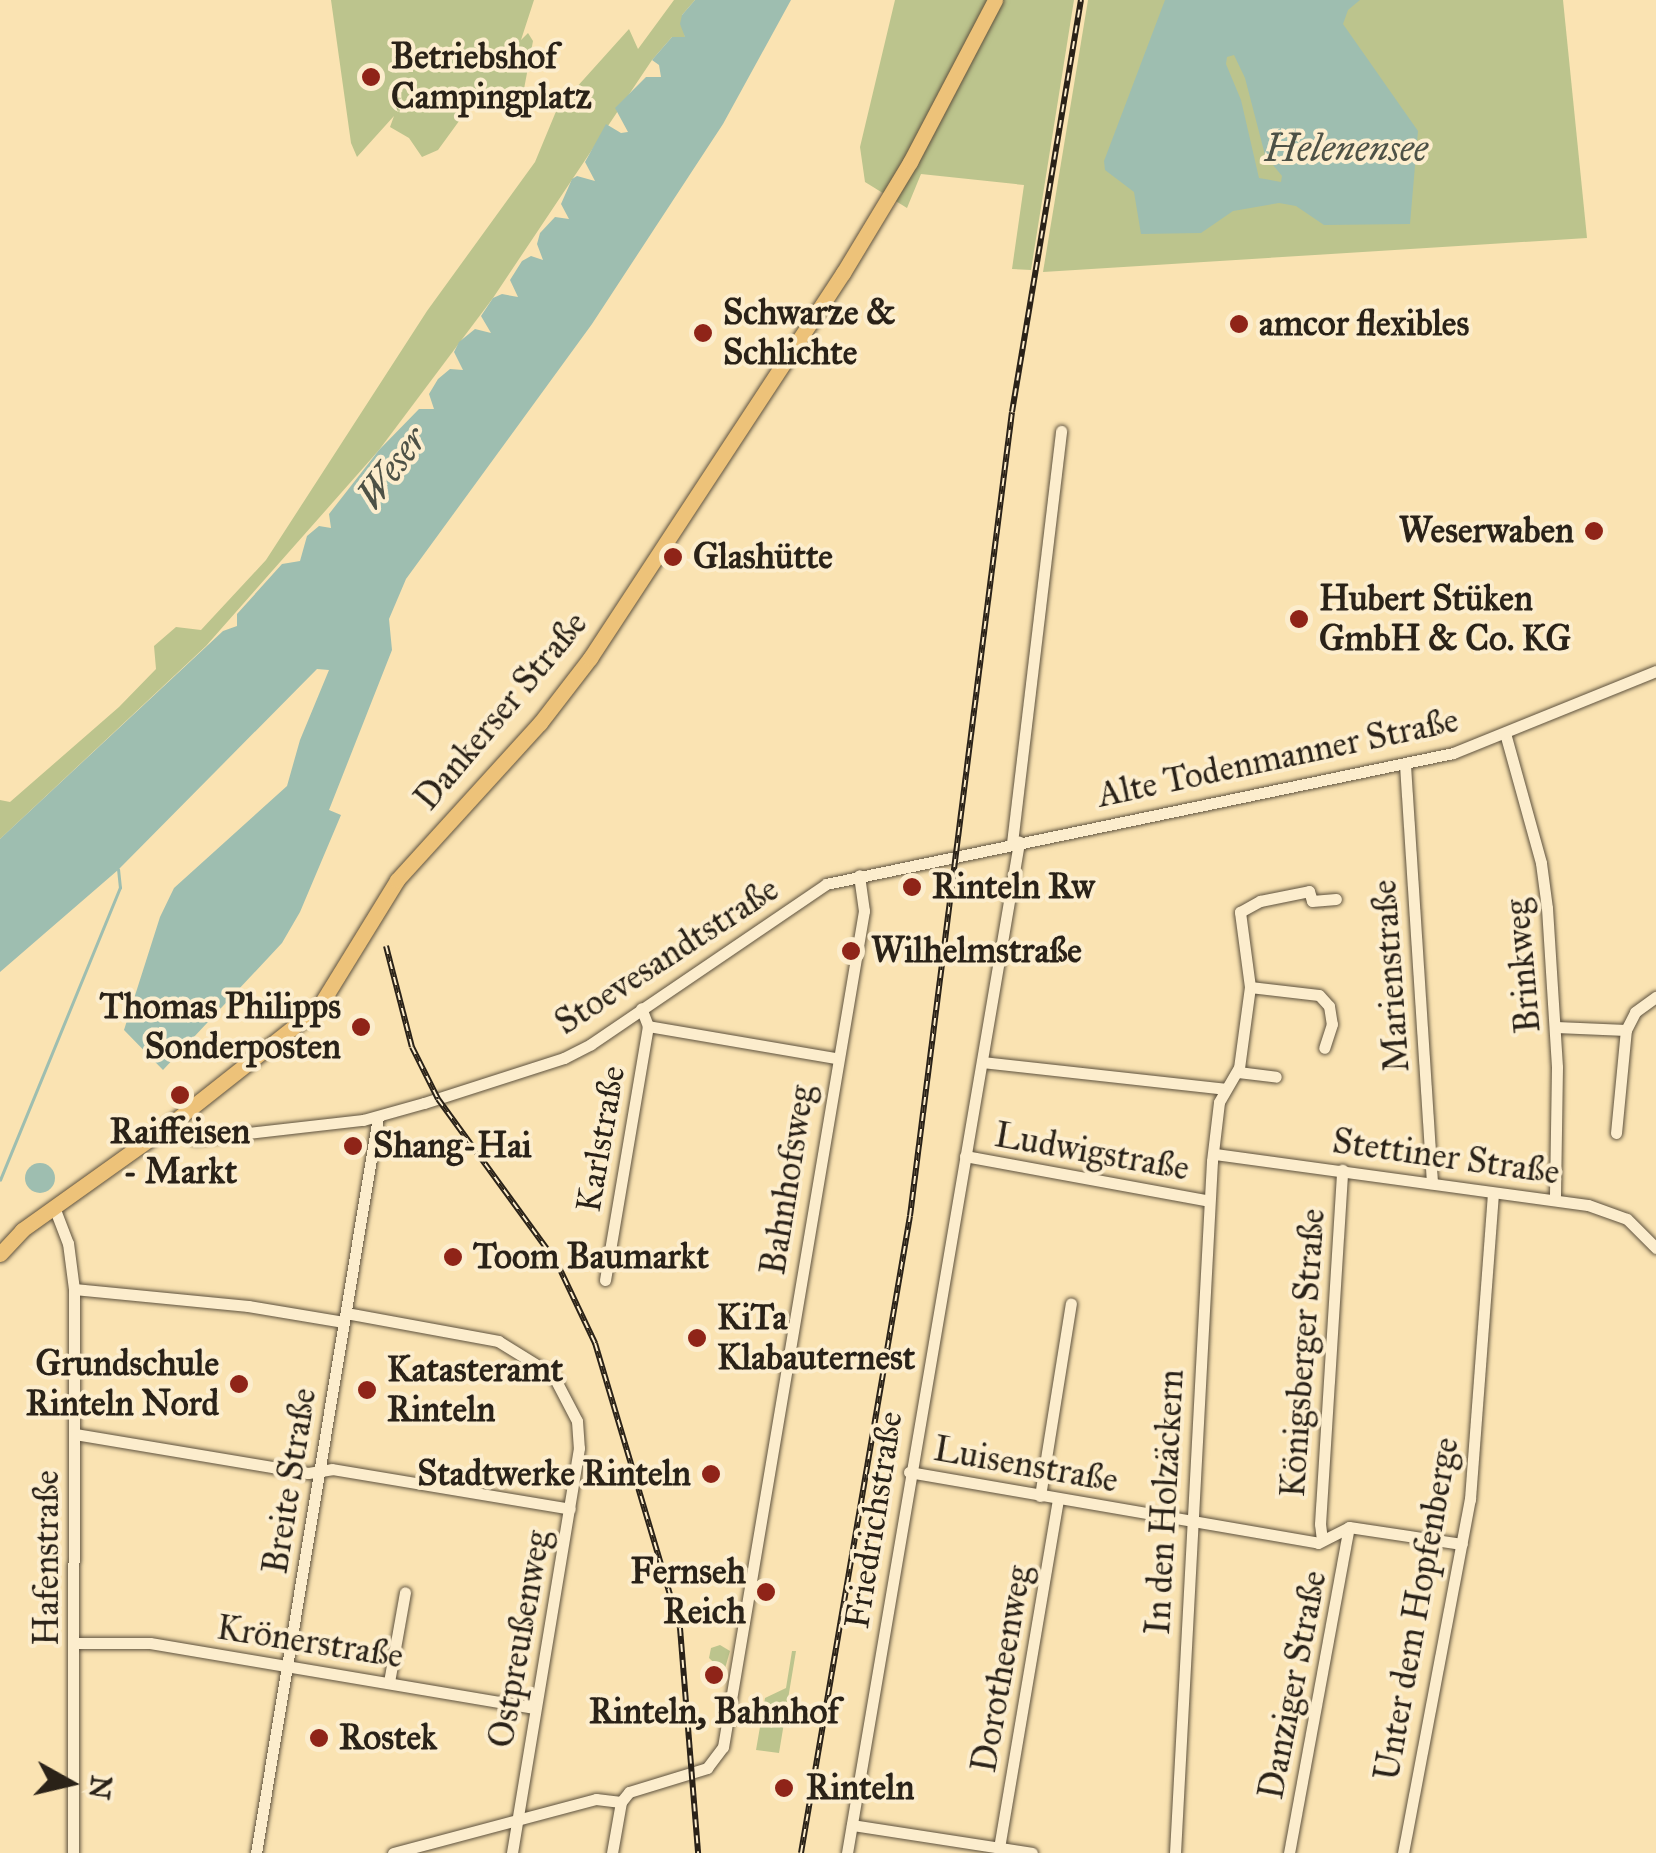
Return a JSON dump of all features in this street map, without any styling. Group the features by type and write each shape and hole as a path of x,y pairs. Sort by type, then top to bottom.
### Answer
{"main road":[{"name":"Dankerser Straße","path":"0,1254 54,1207 172,1124 312,1014 398,880 578,674 852,258 910,162 995,0"}],"street":[{"name":"Friedrichstraße","path":"847,1853 982,1062 1015,842 1061,431"},
{"name":"Alte Todenmanner Straße","path":"1015,842 1453,753 1656,671"},
{"name":"Brinkweg","path":"1506,733 1541,863 1556,1027 1555,1200"},
{"name":"Marienstraße","path":"1405,765 1432,1183"},
{"name":"Stoevesandtstraße","path":"172,1124 195,1139 378,1117 564,1058 826,884 1015,842"},
{"name":"Bahnhofsweg","path":"621,1802 638,1788 691,1774 714,1763 729,1722 836,1058 864,911 859,875"},
{"path":"982,1062 1225,1089 1238,1072 1250,988 1240,912 1260,900 1309,891 1312,902 1336,899"},
{"path":"1250,988 1319,995 1330,1006 1332,1024 1324,1048"},
{"path":"1616,1134 1626,1030 1635,1012 1656,998"},
{"name":"Karlstraße","path":"605,1280 648,1026 642,1008"},
{"path":"648,1026 836,1058"},
{"path":"1556,1027 1626,1030"},
{"path":"1238,1072 1276,1076"},
{"name":"In den Holzäckern","path":"1175,1853 1209,1201 1219,1102 1225,1089"},
{"name":"Breite Straße","path":"256,1853 378,1117"},
{"name":"Stettiner Straße","path":"1215,1154 1604,1208 1626,1219 1656,1248"},
{"name":"Ludwigstraße","path":"965,1156 1209,1201"},
{"name":"Königsberger Straße","path":"1322,1540 1342,1170"},
{"name":"Unter dem Hopfenberge","path":"1403,1853 1470,1499 1493,1194"},
{"name":"Hafenstraße","path":"54,1207 68,1243 74,1289 73,1853"},
{"path":"74,1289 345,1317"},
{"path":"1040,1496 1071,1303"},
{"name":"Ostpreußenweg","path":"345,1317 475,1335 524,1354 542,1364 564,1391 580,1434 512,1853"},
{"path":"75,1434 320,1472 332,1469 570,1509"},
{"name":"Luisenstraße","path":"909,1472 1192,1524 1322,1540"},
{"name":"Dorotheenweg","path":"1000,1848 1058,1499"},
{"path":"1322,1540 1349,1527 1462,1544"},
{"name":"Danziger Straße","path":"1289,1853 1349,1527"},
{"path":"389,1682 404,1592"},
{"name":"Krönerstraße","path":"75,1643 150,1643 535,1708"},
{"path":"393,1853 596,1799 621,1802 612,1853"},
{"path":"852,1825 1032,1853"}],"green space":[{"path":"331,0 534,0 521,40 528,33 533,41 524,89 513,99 501,93 487,95 470,106 438,150 422,157 409,138 390,127 394,116 357,157 351,143"},
{"path":"674,0 695,0 682,15 685,37 672,37 652,60 493,298 379,450 206,646 0,839 0,800 10,802 119,707 156,669 154,646 176,627 201,630 266,560 427,311 535,162 557,109 629,29 638,49"},
{"path":"895,0 1074,0 1031,270 1012,269 1024,185 921,174 907,208 865,182 860,147"},
{"name":"Helenensee","path":"1088,0 1563,0 1587,238 1043,272"},
{"path":"720,1645 730,1651 724,1672 709,1658 711,1648"},
{"path":"792,1651 796,1651 779,1753 756,1750 765,1698 786,1688"}],"water":[{"name":"Weser","path":"695,0 791,0 723,124 592,324 406,579 389,619 392,650 329,810 341,815 300,912 282,943 163,1070 124,1030 160,917 174,888 287,786 300,740 329,670 317,669 118,870 0,972 0,839 223,631 237,626 237,614 282,564 300,561 307,536 319,526 331,528 329,514 379,450 419,409 434,409 429,394 438,379 450,369 463,370 454,352 459,342 475,329 491,333 481,316 493,298 502,294 518,297 510,280 522,261 531,256 543,260 537,244 540,233 555,217 569,219 561,204 572,179 577,176 595,181 585,162 606,124 621,133 628,132 615,108 646,77 661,77 659,65 652,60 672,37 685,37 680,24 682,15"},
{"name":"Helenensee","path":"1165,0 1360,0 1348,10 1343,24 1418,131 1410,224 1324,225 1296,206 1279,203 1233,211 1201,233 1141,234 1134,192 1105,170 1104,161","holes":["1234,55 1245,78 1265,155 1282,176 1281,182 1259,178 1227,57"]},
{"path":"40,1163 51,1167 55,1178 51,1189 40,1193 29,1189 25,1178 29,1167"}],"waterway":[{"path":"0,1180 120,888 118,870"}],"railway":[{"path":"801,1853 910,1216 1012,412 1081,0"},
{"path":"386,946 412,1047 438,1099 557,1263 595,1343 680,1628 698,1853"}],"place":[{"name":"Betriebshof Campingplatz","path":"371,77"},
{"name":"amcor flexibles","path":"1239,324"},
{"name":"Schwarze & Schlichte","path":"703,333"},
{"name":"Weserwaben","path":"1594,531"},
{"name":"Glashütte","path":"673,557"},
{"name":"Hubert Stüken GmbH & Co. KG","path":"1299,619"},
{"name":"Rinteln Rw","path":"912,887"},
{"name":"Wilhelmstraße","path":"851,951"},
{"name":"Thomas Philipps Sonderposten","path":"361,1027"},
{"name":"Raiffeisen - Markt","path":"180,1095"},
{"name":"Shang-Hai","path":"353,1146"},
{"name":"Toom Baumarkt","path":"453,1257"},
{"name":"KiTa Klabauternest","path":"697,1338"},
{"name":"Grundschule Rinteln Nord","path":"239,1384"},
{"name":"Katasteramt Rinteln","path":"367,1390"},
{"name":"Stadtwerke Rinteln","path":"711,1474"},
{"name":"Fernseh Reich","path":"766,1592"},
{"name":"Rinteln, Bahnhof","path":"714,1675"},
{"name":"Rostek","path":"319,1738"},
{"name":"Rinteln","path":"784,1788"}]}
